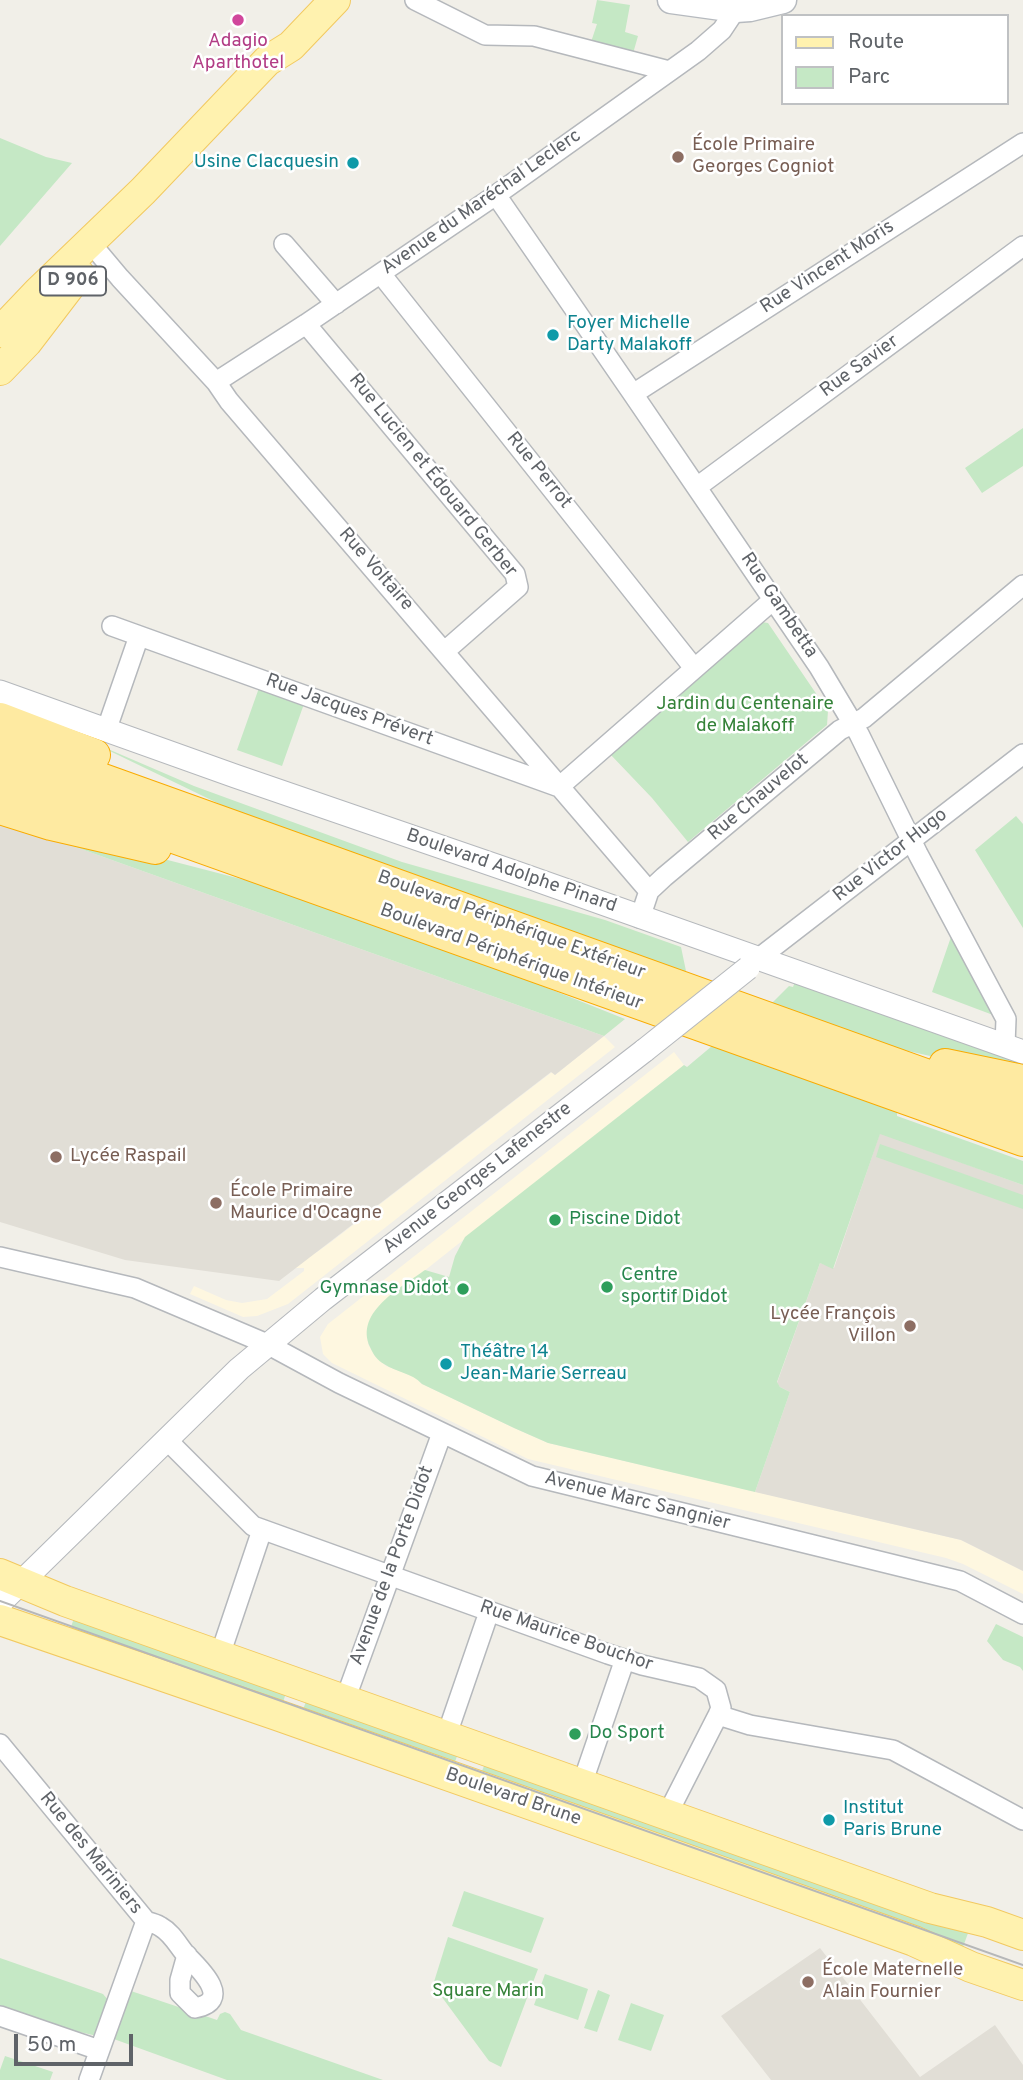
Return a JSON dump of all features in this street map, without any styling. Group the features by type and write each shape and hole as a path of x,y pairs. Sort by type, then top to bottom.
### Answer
{"highway":[{"path":"0,719 83,750 252,832"},
{"name":"Boulevard Périphérique Extérieur","path":"0,743 1023,1110"},
{"name":"Boulevard Périphérique Intérieur","path":"0,775 1023,1140"},
{"path":"0,808 115,840 283,876"},
{"path":"888,1062 947,1065 1023,1081"}],"main road":[{"name":"D 906","path":"267,61 278,38 308,0"},
{"name":"D 906","path":"0,331 144,191 267,61 291,46 335,0"},
{"path":"671,0 736,9 783,0"},
{"name":"D 906","path":"0,370 27,342 71,283 99,253 144,191"},
{"name":"Boulevard Brune","path":"10,1578 65,1601 930,1908 1023,1934"},
{"name":"Boulevard Brune","path":"0,1620 265,1710 708,1867 915,1941 971,1968 1023,1985"}],"street":[{"path":"415,0 485,35 534,36 669,71"},
{"name":"Avenue du Maréchal Leclerc","path":"216,382 381,274 698,51 722,30 736,9"},
{"name":"Rue Vincent Moris","path":"634,394 1023,143"},
{"name":"Rue Gambetta","path":"496,195 774,600 854,724 912,842 1006,1019 1014,1049"},
{"path":"284,244 336,304"},
{"name":"Rue Savier","path":"697,487 1023,246"},
{"name":"Rue Voltaire","path":"99,253 216,382 649,891"},
{"name":"Rue Perrot","path":"381,274 694,668"},
{"name":"Rue Lucien et Édouard Gerber","path":"306,324 518,580 518,587 444,651"},
{"name":"Rue Chauvelot","path":"649,891 840,730 854,724 1023,585"},
{"path":"559,787 774,600"},
{"name":"Rue Jacques Prévert","path":"112,626 559,787"},
{"path":"106,731 139,636"},
{"name":"Boulevard Adolphe Pinard","path":"0,692 640,918 754,963 1014,1049"},
{"name":"Rue Victor Hugo","path":"754,963 1023,754"},
{"path":"640,918 649,891"},
{"name":"Avenue Georges Lafenestre","path":"0,1603 10,1578 169,1439 267,1344 754,963"},
{"path":"1014,1049 1023,1030"},
{"name":"Avenue Marc Sangnier","path":"0,1257 135,1288 267,1344 339,1383 533,1476 960,1581 1023,1614"},
{"name":"Avenue de la Porte Didot","path":"345,1700 442,1433"},
{"name":"Rue Maurice Bouchor","path":"169,1439 174,1448 253,1526 642,1665 699,1678 716,1690 721,1708 719,1714"},
{"path":"219,1655 262,1530"},
{"path":"446,1737 489,1612"},
{"path":"582,1784 625,1659"},
{"path":"667,1815 719,1714 750,1725 893,1750 1023,1820"},
{"name":"Rue des Mariniers","path":"0,1744 146,1921 162,1927 187,1955"},
{"path":"89,2080 146,1921"},
{"path":"0,2016 99,2050"}],"shaded area":[{"path":"0,820 604,1036 555,1075 551,1072 279,1281 125,1260 0,1222"},
{"path":"604,1036 615,1047 288,1304 257,1316 243,1317 190,1294 194,1286 226,1300 242,1303 267,1299 304,1271 304,1268 284,1268 331,1242 552,1072 555,1075"},
{"path":"674,1052 684,1065 380,1306 368,1344 375,1356 386,1366 415,1377 422,1384 548,1443 961,1540 1023,1571 1023,1594 946,1558 528,1459 332,1363 323,1354 320,1337 328,1324"},
{"name":"Lycée François Villon","path":"880,1133 1023,1185 1023,1571 961,1540 755,1492 790,1392 777,1383 820,1263 834,1268"},
{"name":"École Maternelle Alain Fournier","path":"820,1948 920,2077 995,2025 1023,2065 1023,2080 771,2080 721,2016"}],"green space":[{"path":"597,0 630,5 625,32 638,36 632,57 590,45 597,24 592,23"},
{"path":"0,138 46,157 72,163 0,246"},
{"path":"1023,428 1023,466 982,493 965,468"},
{"name":"Jardin du Centenaire de Malakoff","path":"762,622 768,623 828,711 827,725 688,842 652,798 610,754"},
{"path":"260,685 305,701 282,766 237,750"},
{"path":"87,740 194,786 402,862 605,920 681,947 686,971 683,973 234,811"},
{"path":"1016,816 1023,824 1023,928 975,850"},
{"path":"0,820 268,886 362,914 625,1019 604,1036"},
{"path":"952,934 993,1015 932,992"},
{"path":"796,979 1023,1060 1023,1077 886,1046 769,1006 789,986 793,987"},
{"name":"Centre sportif Didot","path":"712,1046 897,1110 897,1116 1023,1161 1023,1185 880,1134 833,1269 820,1263 777,1382 780,1387 790,1392 755,1492 548,1443 422,1384 414,1377 377,1359 367,1334 374,1312 383,1302 425,1270 449,1277 455,1256 465,1237"},
{"path":"880,1144 1023,1195 1023,1209 876,1157"},
{"path":"76,1612 288,1687 281,1708 69,1633"},
{"path":"996,1624 1023,1637 1023,1671 1003,1660 987,1641"},
{"path":"308,1695 460,1748 452,1770 301,1716"},
{"path":"487,1758 971,1925 960,1955 479,1779"},
{"path":"464,1891 544,1918 531,1953 452,1926"},
{"name":"Square Marin","path":"448,1937 538,1969 501,2067 489,2061 433,1985"},
{"path":"0,1958 103,1994 109,2001 97,2036 0,2009"},
{"path":"545,1974 588,1989 578,2020 534,2005"},
{"path":"128,1990 217,2020 220,2014 225,2012 230,2014 241,2030 383,2080 227,2080 111,2038"},
{"path":"598,1990 610,1995 597,2032 584,2028"},
{"path":"631,2003 664,2015 651,2051 618,2040"},
{"path":"5,2056 53,2072 50,2080 0,2080"}],"tram line":[{"path":"0,1601 1023,1965"}],"place":[{"name":"Adagio Aparthotel","path":"238,20"},
{"name":"École Primaire Georges Cogniot","path":"678,157"},
{"name":"Usine Clacquesin","path":"353,163"},
{"name":"Foyer Michelle Darty Malakoff","path":"553,335"},
{"name":"Lycée Raspail","path":"56,1157"},
{"name":"École Primaire Maurice d'Ocagne","path":"216,1203"},
{"name":"Piscine Didot","path":"555,1220"},
{"name":"Centre sportif Didot","path":"607,1287"},
{"name":"Gymnase Didot","path":"463,1289"},
{"name":"Lycée François Villon","path":"910,1326"},
{"name":"Théâtre 14 Jean-Marie Serreau","path":"446,1364"},
{"name":"Do Sport","path":"575,1734"},
{"name":"Institut Paris Brune","path":"829,1820"},
{"name":"École Maternelle Alain Fournier","path":"808,1982"}]}
